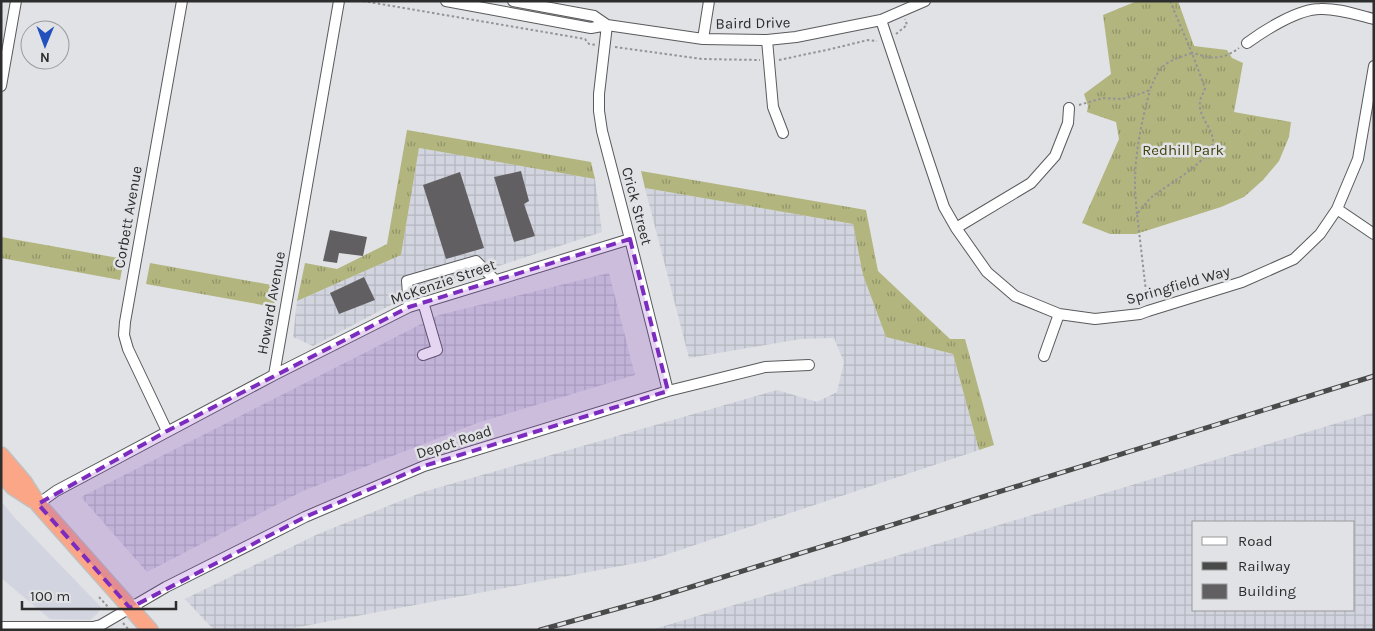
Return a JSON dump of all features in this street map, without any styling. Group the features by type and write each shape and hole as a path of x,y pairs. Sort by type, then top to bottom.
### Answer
{"highway":[{"path":"1,455 24,482 38,504 150,630"},
{"path":"1,473 13,486 38,504"}],"street":[{"path":"1,86 16,1"},
{"name":"Corbett Avenue","path":"167,431 128,349 124,335 182,1"},
{"name":"Howard Avenue","path":"38,504 56,491 274,375 339,1"},
{"name":"Baird Drive","path":"446,1 592,28 607,25 703,38 767,40 796,37 881,20 925,1"},
{"name":"Baird Drive","path":"513,1 594,16 607,25"},
{"path":"703,38 709,1"},
{"path":"1247,43 1261,33 1300,12 1320,8 1374,19"},
{"name":"Springfield Way","path":"881,20 944,207 956,228 987,272 1016,296 1059,314 1095,319 1140,314 1242,282 1294,259 1320,234 1337,209 1358,159 1374,66"},
{"name":"Crick Street","path":"607,25 600,78 599,111 602,131 668,392"},
{"path":"767,40 773,106 783,132"},
{"path":"956,228 1030,183 1055,156 1068,123 1069,108"},
{"path":"1337,209 1374,234"},
{"name":"McKenzie Street","path":"274,375 409,307 630,239"},
{"path":"409,307 408,281 476,261 494,280"},
{"path":"423,302 436,350 423,355"},
{"path":"1044,356 1059,314"},
{"name":"Depot Road","path":"1,627 93,627 101,625 166,587 305,517 424,466 668,392 764,367 809,365"}],"path":[{"path":"1137,214 1151,198 1198,164 1212,148 1213,138 1202,114 1200,102 1205,88 1170,1"},
{"path":"1148,311 1134,185 1142,121 1155,75 1160,68 1172,60 1192,53 1207,57 1218,57 1232,53 1247,43"},
{"path":"1069,108 1103,98 1122,99 1150,90"}],"highlighted area":[{"path":"630,239 668,391 424,466 305,517 130,608 38,504 167,431 409,307"}],"shaded area":[{"path":"419,148 595,179 602,232 408,296 313,346 293,337 297,301 401,255"},
{"path":"645,188 853,224 863,275 886,337 953,354 979,450 647,561 283,630 214,630 185,599 318,534 423,492 777,390 817,402 837,392 844,362 834,338 801,339 689,358"},
{"path":"609,273 635,375 477,423 303,491 147,572 81,497 439,315"},
{"path":"1374,412 1374,630 651,630"},
{"path":"1,501 14,517 101,607 98,613 90,620 50,619 1,578"}],"green space":[{"name":"Redhill Park","path":"1137,1 1178,1 1194,46 1227,50 1232,58 1243,63 1234,112 1291,122 1289,137 1279,161 1263,180 1244,197 1221,207 1136,234 1110,234 1082,223 1119,139 1116,122 1087,112 1088,106 1084,94 1111,74 1103,15"},
{"path":"407,130 591,162 595,179 419,148 401,255 297,301 305,263 337,269 387,244"},
{"path":"641,171 866,210 878,271 950,339 965,339 994,445 979,450 953,354 886,337 863,275 853,224 645,188"},
{"path":"1,237 124,259 120,280 1,258"},
{"path":"150,263 277,286 274,307 146,284"}],"building":[{"path":"521,171 529,201 524,204 535,236 514,242 494,177"},
{"path":"460,172 484,248 446,259 423,185"},
{"path":"330,230 367,237 363,256 339,253 337,263 323,261"},
{"path":"364,277 375,300 339,314 330,293"}],"railway":[{"path":"540,630 652,599 1374,376"}]}
